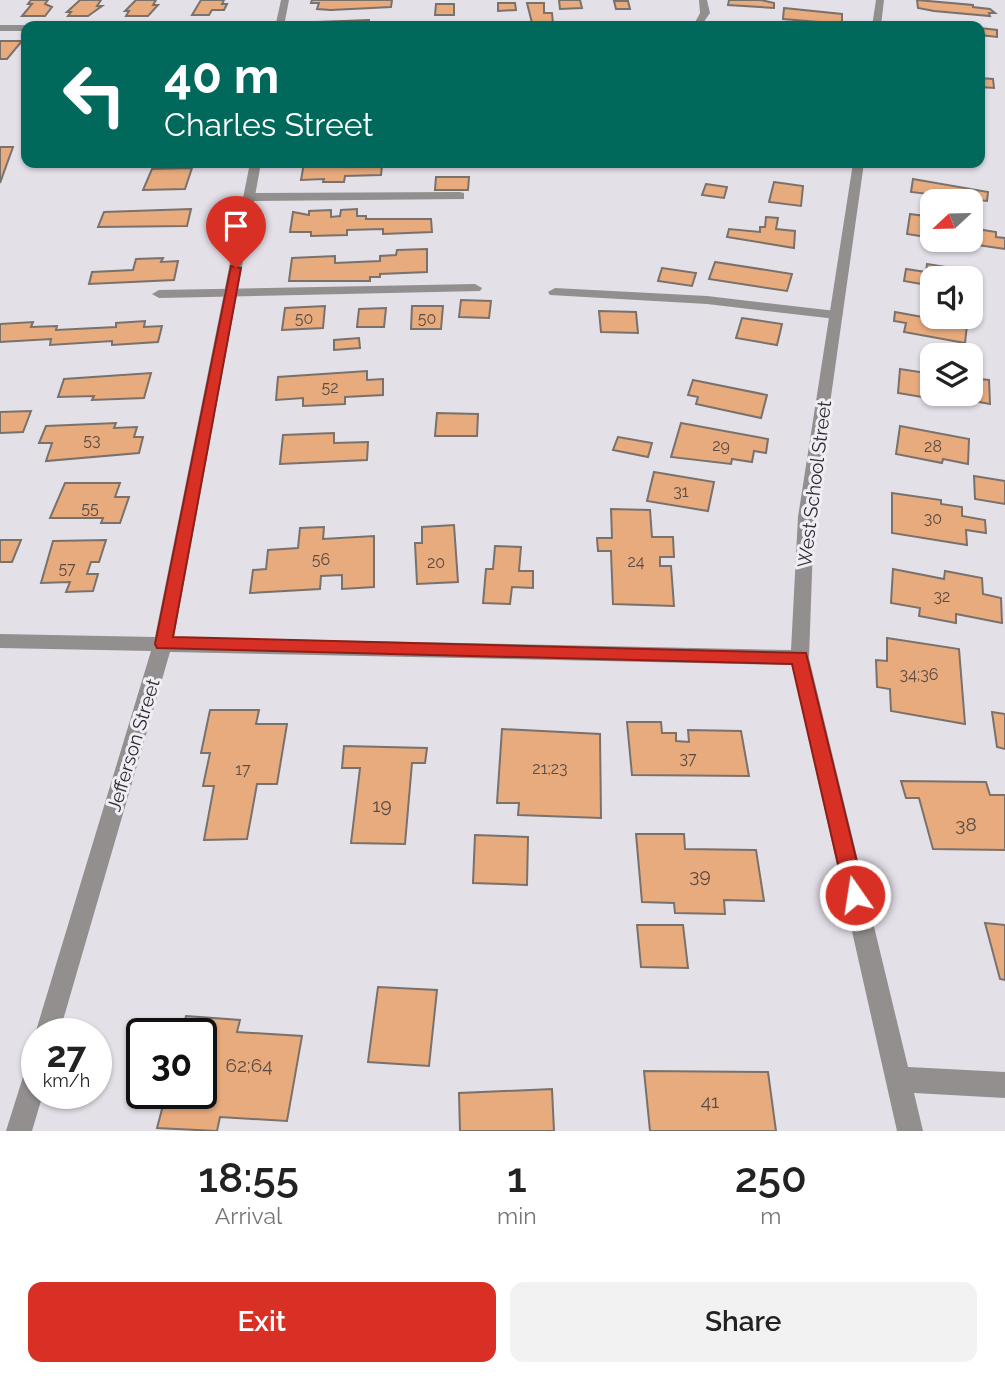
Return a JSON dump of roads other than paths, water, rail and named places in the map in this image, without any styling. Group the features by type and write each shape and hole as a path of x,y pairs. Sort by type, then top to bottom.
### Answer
{"street":[{"path":"281,21 285,0"},
{"path":"700,21 705,13 703,0"},
{"path":"878,21 880,0"},
{"path":"0,28 21,28"},
{"name":"Jefferson Street","path":"52,1018 163,644 254,168"},
{"name":"West School Street","path":"858,168 806,517 800,658 910,1131"},
{"path":"249,197 460,196"},
{"path":"159,294 475,288"},
{"path":"555,292 707,300 836,314"},
{"path":"0,642 800,658"},
{"path":"898,1079 1005,1085"},
{"path":"19,1131 25,1109"}]}
